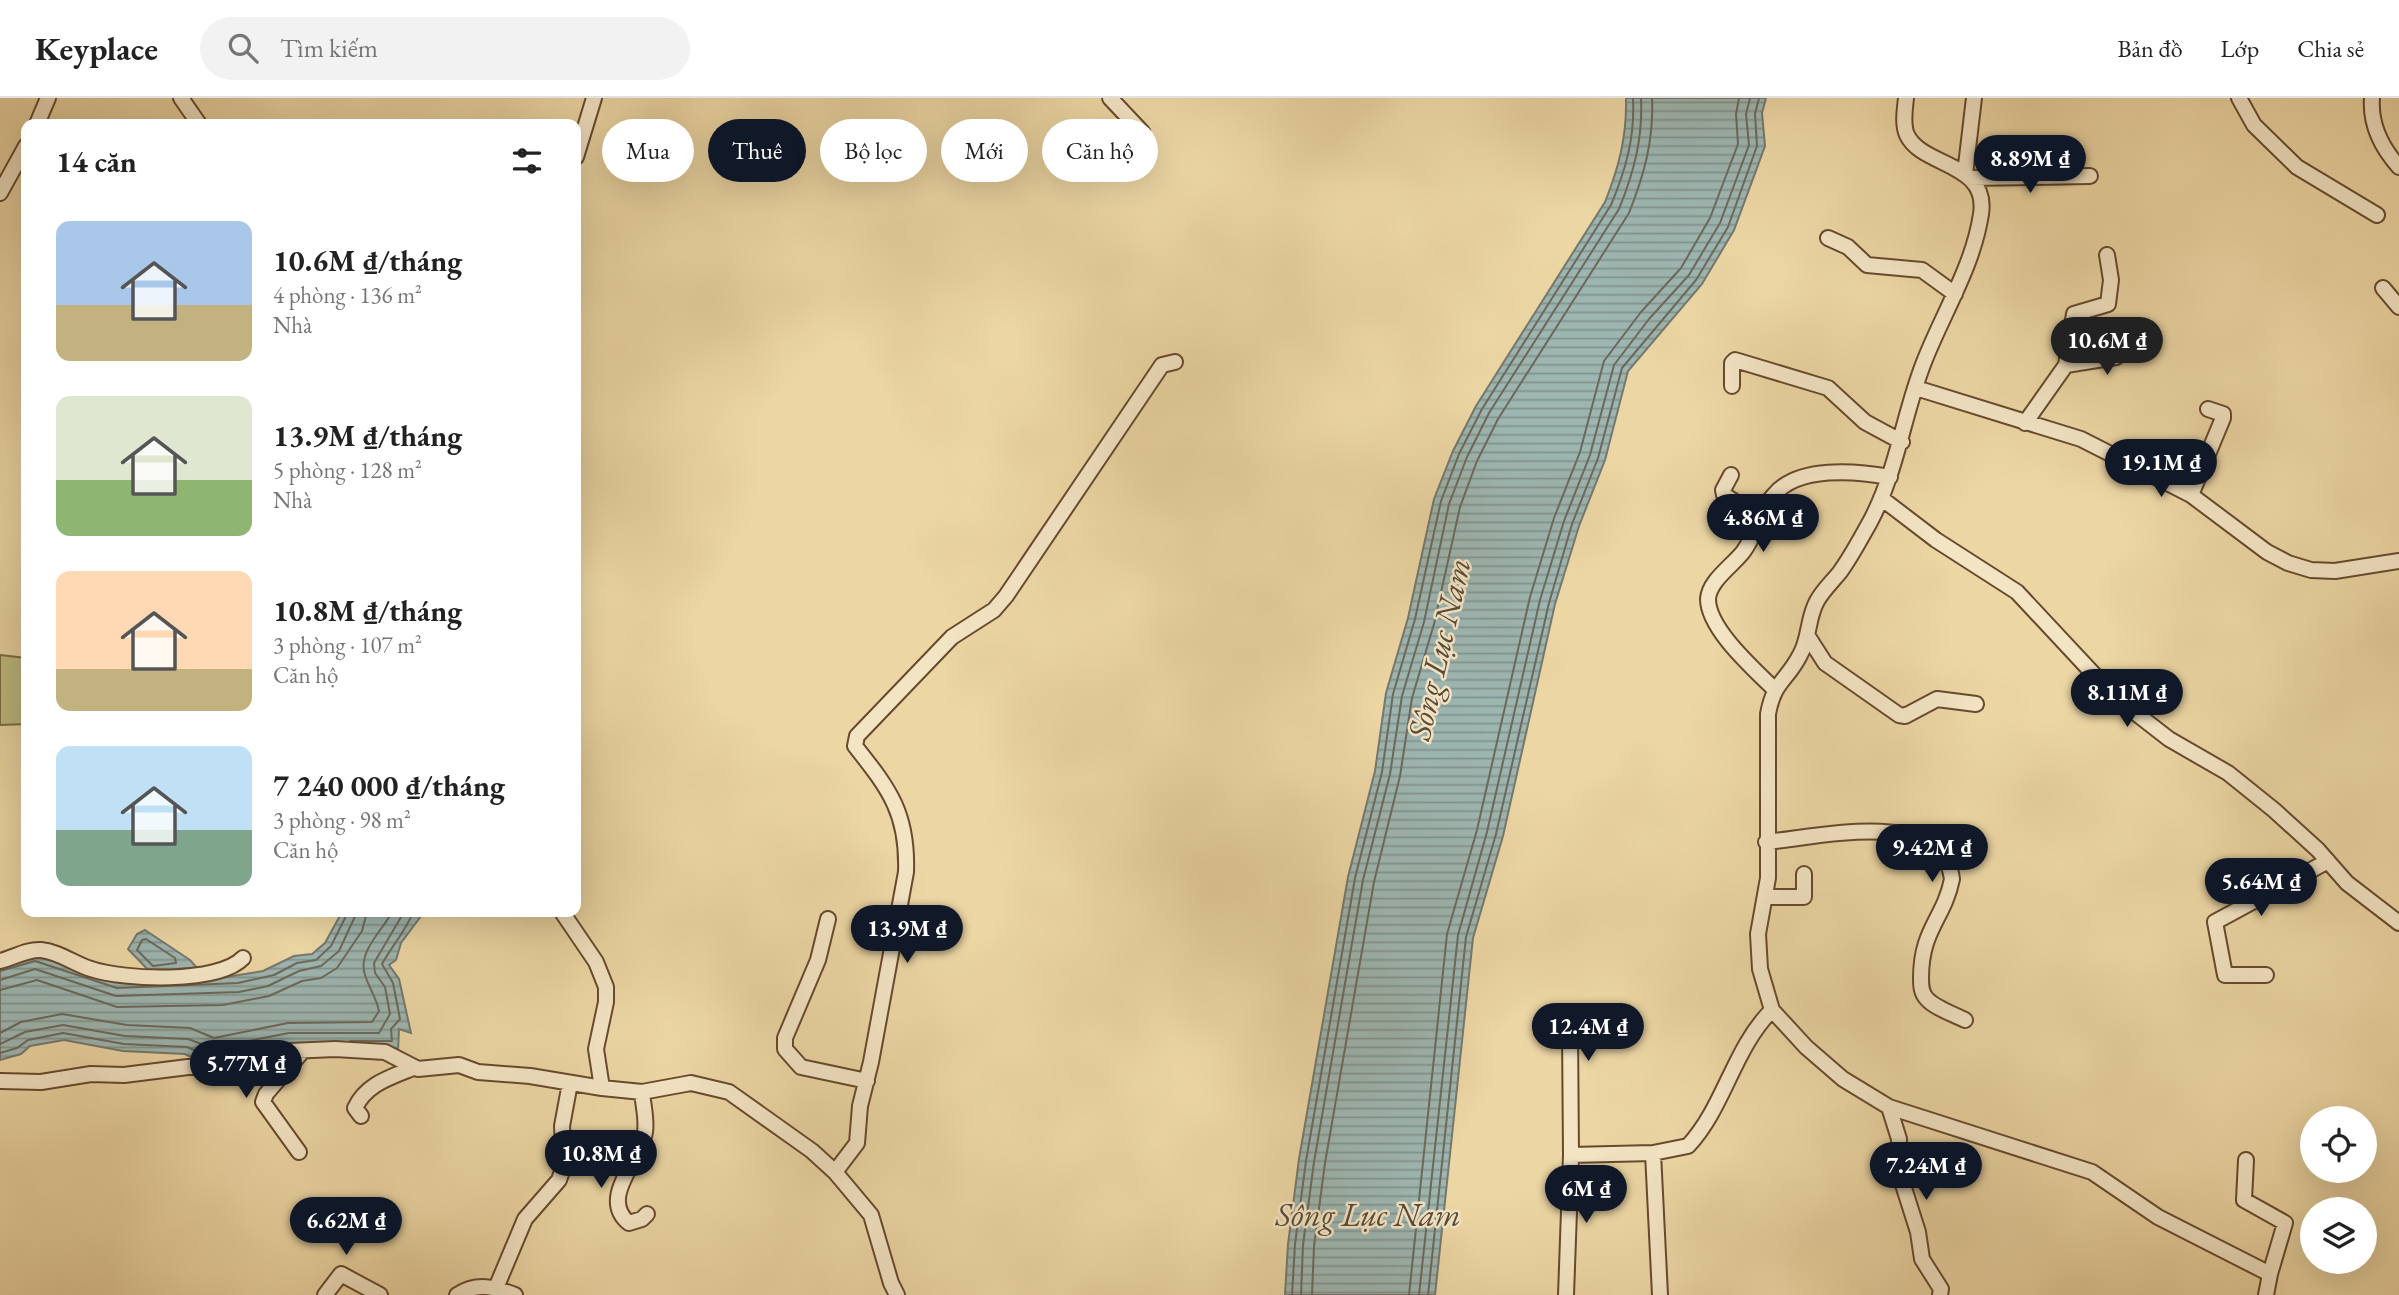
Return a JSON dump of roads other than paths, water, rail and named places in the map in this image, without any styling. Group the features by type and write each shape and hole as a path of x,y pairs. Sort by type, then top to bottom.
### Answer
{"street":[{"path":"39,119 48,98"},
{"path":"181,98 196,119"},
{"path":"581,141 594,98"},
{"path":"1110,98 1130,119"},
{"path":"1906,98 1905,127 1908,138 1916,146 1967,176 1980,197 1981,215 1955,294 1923,363 1902,442 1881,498 1841,570 1816,603 1810,620 1809,638 1791,670 1774,688 1768,714 1767,897 1758,945 1760,969 1772,1010 1805,1047 1843,1079 1889,1107 2092,1172 2158,1217 2270,1274"},
{"path":"1967,176 1973,98"},
{"path":"2239,98 2254,125 2297,167 2377,215"},
{"path":"2372,98 2371,115 2385,149 2398,164"},
{"path":"0,192 21,155"},
{"path":"1967,176 2090,176"},
{"path":"1828,238 1848,247 1867,265 1922,270 1955,294"},
{"path":"2025,423 2066,365 2074,314 2108,304 2112,279 2107,255"},
{"path":"2383,288 2399,307"},
{"path":"2066,365 2116,357 2132,346"},
{"path":"1732,386 1732,363 1739,360 1821,386 1840,397 1866,422 1902,442"},
{"path":"835,1172 857,1143 860,1105 903,894 907,844 899,810 885,784 855,746 857,736 952,637 1000,603 1162,365 1175,362"},
{"path":"1916,388 2081,439 2191,495 2267,552 2288,563 2311,570 2335,571 2399,561"},
{"path":"2191,495 2223,418 2222,414 2208,409"},
{"path":"1774,688 1740,654 1715,623 1708,600 1716,582 1752,539 1771,497 1791,482 1846,471 1890,477"},
{"path":"1731,475 1723,490 1724,495 1761,518"},
{"path":"1881,498 1936,540 2017,592 2115,697 2169,739 2228,773 2274,810 2347,883 2399,923"},
{"path":"1809,638 1825,663 1899,716 1905,716 1937,699 1976,704"},
{"path":"1766,842 1886,831 1916,837 1933,846 1951,872 1952,879 1925,940 1921,956 1921,985 1923,995 1930,1002 1965,1020"},
{"path":"2266,975 2225,975 2215,922 2328,862"},
{"path":"1767,897 1804,897 1804,874"},
{"path":"565,917 596,962 606,987 606,1002 596,1049 602,1088"},
{"path":"828,919 818,960 785,1038 785,1049 801,1067 867,1080"},
{"path":"0,961 41,950 92,970 178,977 231,966 243,958"},
{"path":"1571,1155 1653,1153 1684,1149 1692,1142 1716,1106 1744,1046 1772,1010"},
{"path":"1542,1032 1570,1029 1571,1155 1566,1295"},
{"path":"299,1152 263,1102 302,1052"},
{"path":"0,1081 41,1082 91,1074 124,1075 188,1067 228,1067 279,1053 302,1052 385,1052 413,1068"},
{"path":"361,1116 355,1108 368,1091 377,1083 413,1068 459,1065 478,1072 642,1092 691,1083 729,1092 806,1147 835,1172 871,1215 897,1295"},
{"path":"496,1288 525,1219 559,1180 564,1165 562,1126 570,1083"},
{"path":"642,1092 645,1132 617,1200 619,1214 629,1223 642,1219 647,1214"},
{"path":"1889,1107 1899,1139 1898,1169 1922,1259 1941,1289 1940,1295"},
{"path":"1653,1153 1660,1295"},
{"path":"2246,1160 2244,1200 2285,1221 2266,1295"},
{"path":"325,1295 341,1274 380,1295"},
{"path":"457,1295 470,1287 496,1288 515,1295"}],"water":[{"name":"Sông Lục Nam","path":"1626,98 1766,98 1762,113 1765,146 1734,230 1702,284 1628,371 1605,460 1579,526 1555,604 1503,836 1473,938 1435,1295 1285,1295 1288,1244 1299,1159 1348,877 1375,771 1386,693 1408,618 1434,499 1453,451 1476,406 1605,202 1621,151"},
{"path":"339,917 420,917 401,943 396,960 389,965 399,979 411,1033 399,1029 398,1051 361,1048 208,1065 185,1054 123,1051 64,1040 30,1046 21,1054 0,1060 0,964 43,954 87,971 220,978 263,971 294,956 312,954 325,943"},
{"path":"145,930 190,960 198,969 152,974 128,949 137,934"}]}
